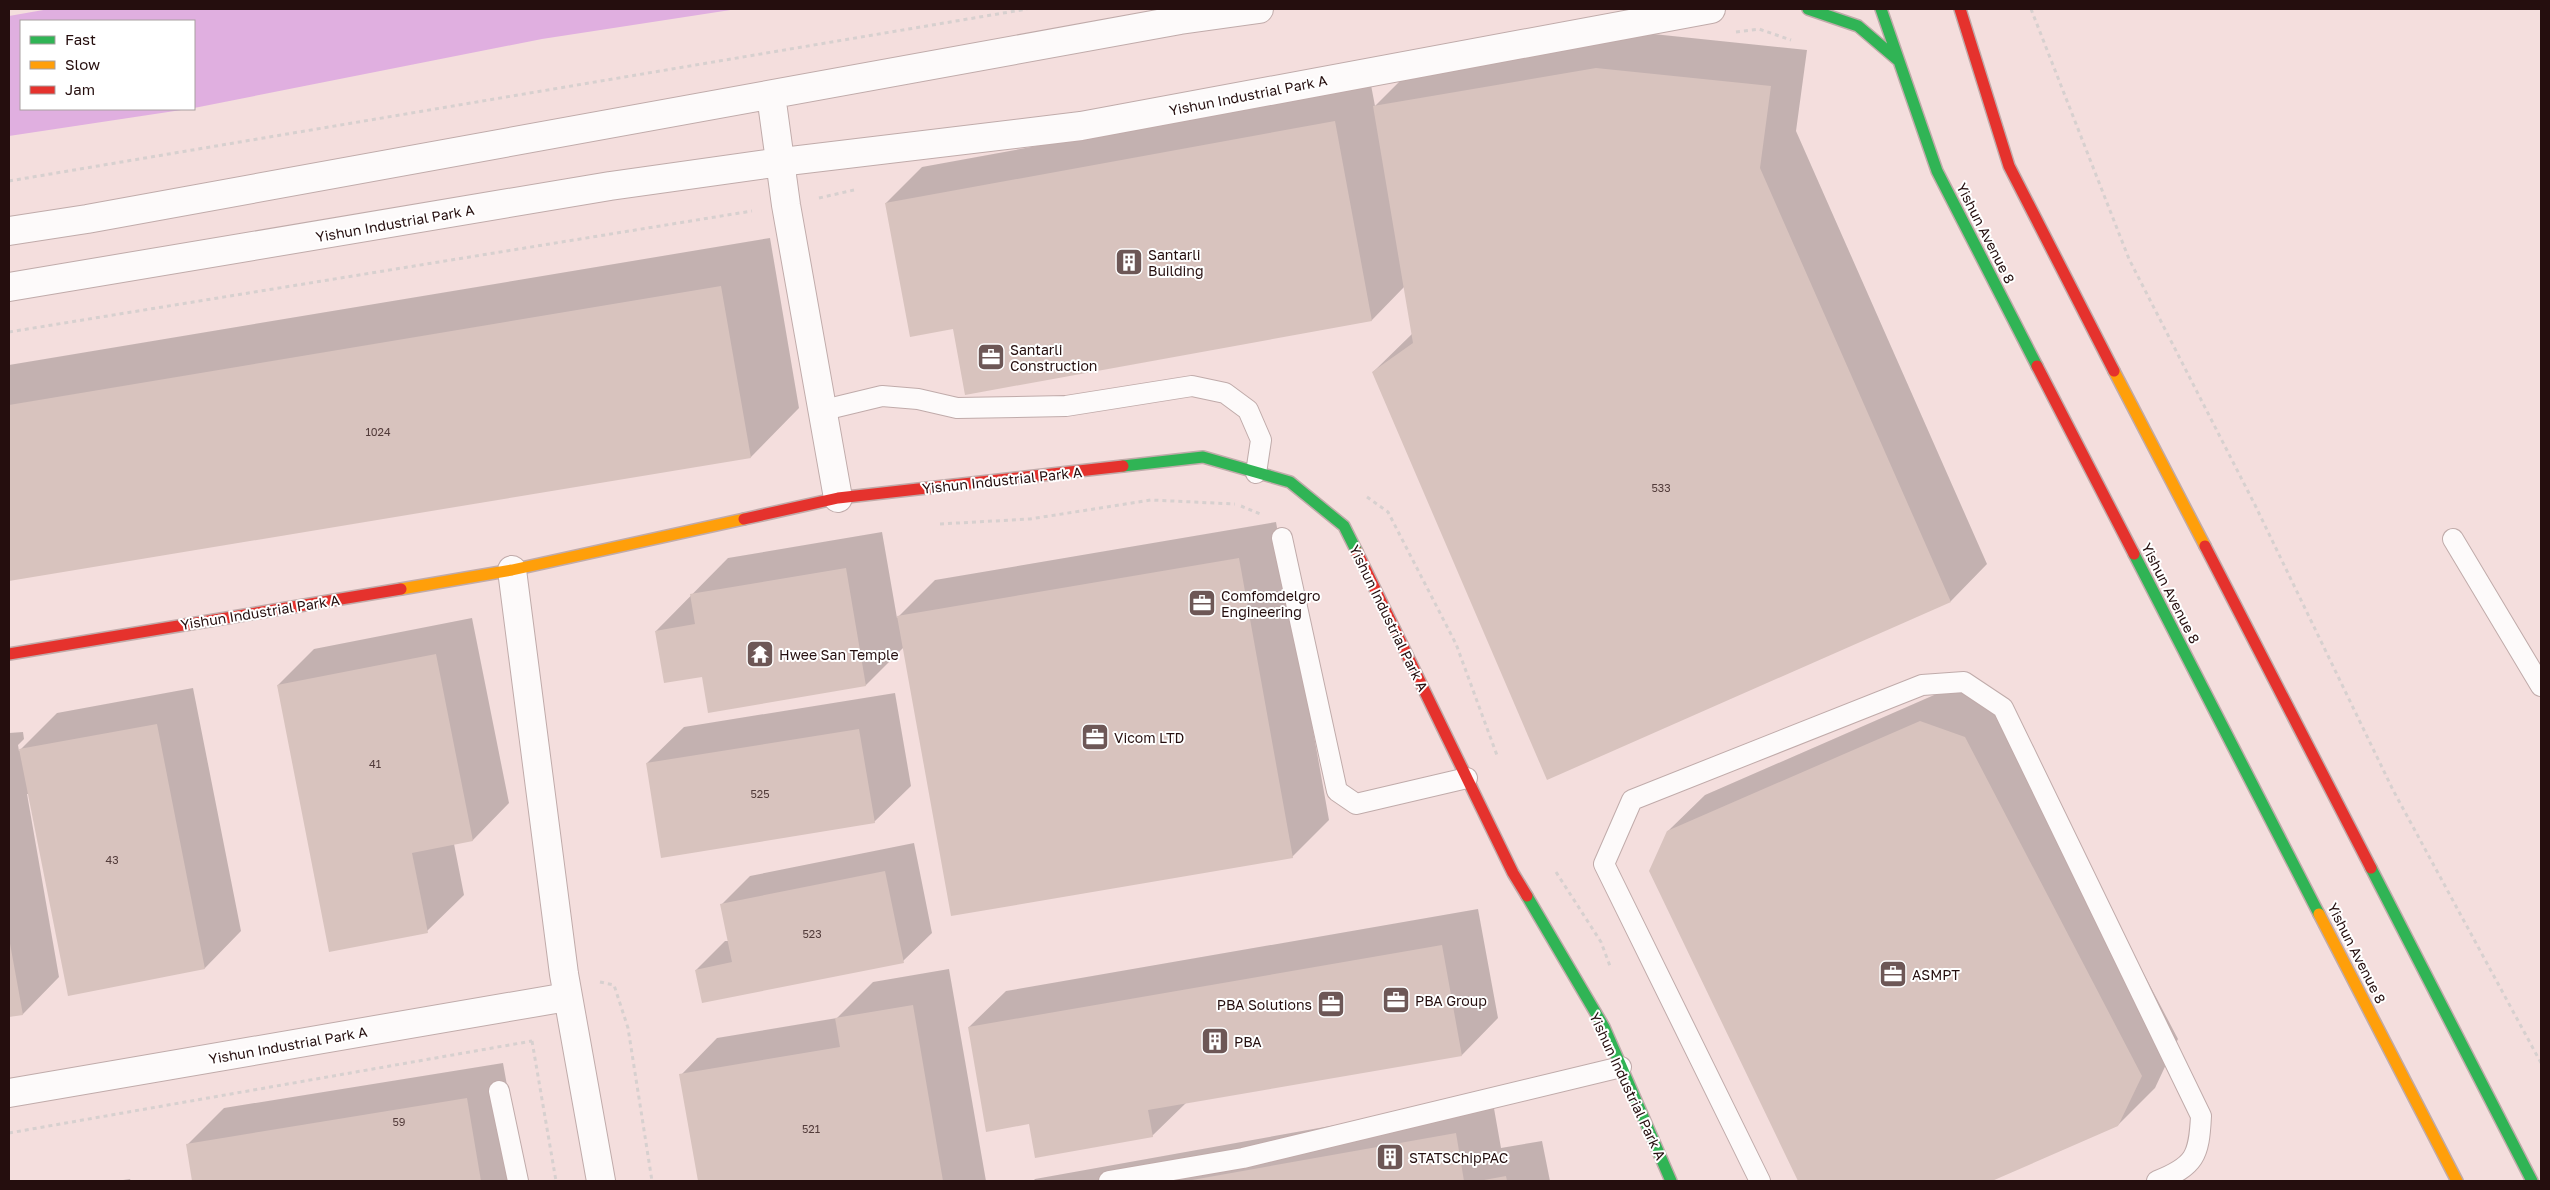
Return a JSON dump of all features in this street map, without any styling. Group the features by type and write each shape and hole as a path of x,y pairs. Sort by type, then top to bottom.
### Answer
{"main road":[{"path":"1808,9 1858,26 1900,61"},
{"name":"Yishun Avenue 8","path":"1881,9 1937,171 2457,1181"},
{"path":"1960,9 2009,166 2532,1181"},
{"name":"Yishun Industrial Park A","path":"9,654 512,570 838,498 1203,457 1290,482 1344,526 1513,873 1604,1027 1671,1181"}],"street":[{"path":"9,231 87,219 1180,20 1259,9"},
{"name":"Yishun Industrial Park A","path":"9,287 610,186 781,162 1081,126 1711,9"},
{"path":"771,95 786,205 824,410 838,498"},
{"path":"512,570 566,985 601,1181"},
{"name":"Yishun Industrial Park A","path":"9,1093 526,1004 566,985"}],"lane":[{"path":"824,410 882,396 918,399 958,408 1066,406 1192,386 1225,393 1248,410 1261,440 1256,473"},
{"path":"1282,538 1337,791 1356,804 1467,778"},
{"path":"2453,539 2541,686"},
{"path":"1760,1181 1604,864 1632,800 1922,684 1964,682 2004,708 2201,1116 2200,1147 2181,1172 2157,1181"},
{"path":"1109,1181 1244,1158 1620,1067"},
{"path":"499,1091 518,1181"}],"path":[{"path":"9,181 1027,9"},
{"path":"2031,9 2129,259 2254,505 2393,790 2541,1063"},
{"path":"1365,496 1388,512 1456,644 1501,766"},
{"path":"932,524 1030,519 1151,500 1235,504 1272,518"},
{"path":"1555,871 1601,942 1612,969"},
{"path":"566,985 614,985 628,1028 652,1181"},
{"path":"526,1004 556,1181"},
{"path":"9,1133 532,1041"}],"shaded area":[{"path":"49,9 737,9 542,39 195,108 195,20 20,20 20,110 181,110 9,136 9,16"}],"building":[{"path":"1596,68 1771,86 1760,168 1951,602 1547,780 1372,372 1413,343 1373,106"},
{"name":"Santarli Building","path":"1335,121 1372,321 965,395 953,329 910,337 885,203"},
{"path":"721,286 751,458 9,581 9,405"},
{"name":"Vicom LTD","path":"1239,558 1293,858 951,916 897,616"},
{"name":"Hwee San Temple","path":"846,568 866,686 708,713 702,677 664,683 655,631 695,624 690,594"},
{"path":"436,654 473,841 412,853 428,933 329,952 277,685"},
{"name":"ASMPT","path":"1920,721 1965,737 2142,1076 2118,1126 1992,1181 1798,1181 1649,871 1667,831"},
{"path":"157,724 205,969 68,996 19,749"},
{"path":"859,729 875,823 661,858 646,763"},
{"path":"885,871 904,963 702,1003 695,970 732,962 720,904"},
{"path":"9,938 23,1015 9,1017"},
{"name":"PBA","path":"1442,945 1462,1056 1148,1110 1153,1137 1035,1158 1029,1124 986,1132 968,1027"},
{"path":"913,1005 943,1181 698,1181 679,1074 840,1047 835,1018"},
{"path":"467,1098 481,1181 192,1181 186,1144"},
{"name":"STATSChipPAC","path":"1456,1133 1464,1181 1192,1181 1192,1180"},
{"name":"STATSChipPAC","path":"1506,1176 1507,1181 1484,1181 1484,1180"}],"traffic: fast":[{"path":"1808,9 1858,26 1899,61"},
{"path":"1881,9 1937,171 2037,366"},
{"path":"1123,466 1203,457 1290,482 1344,526 1357,552"},
{"path":"2134,554 2319,914"},
{"path":"2371,868 2532,1181"},
{"path":"1527,896 1604,1027 1671,1181"}],"traffic: slow":[{"path":"2114,371 2205,546"},
{"path":"401,589 512,570 744,519"},
{"path":"2319,914 2457,1181"}],"traffic: jam":[{"path":"1960,9 2009,166 2114,371"},
{"path":"2037,366 2134,554"},
{"path":"744,519 838,498 1123,466"},
{"path":"2205,546 2371,868"},
{"path":"1357,552 1513,873 1527,896"},
{"path":"9,654 401,589"}],"place":[{"name":"Santarli Building","path":"1129,262"},
{"name":"Santarli Construction","path":"991,357"},
{"name":"Comfomdelgro Engineering","path":"1202,603"},
{"name":"Hwee San Temple","path":"760,654"},
{"name":"Vicom LTD","path":"1095,737"},
{"name":"ASMPT","path":"1893,974"},
{"name":"PBA Group","path":"1396,1000"},
{"name":"PBA Solutions","path":"1331,1004"},
{"name":"PBA","path":"1215,1041"},
{"name":"STATSChipPAC","path":"1390,1157"}]}
